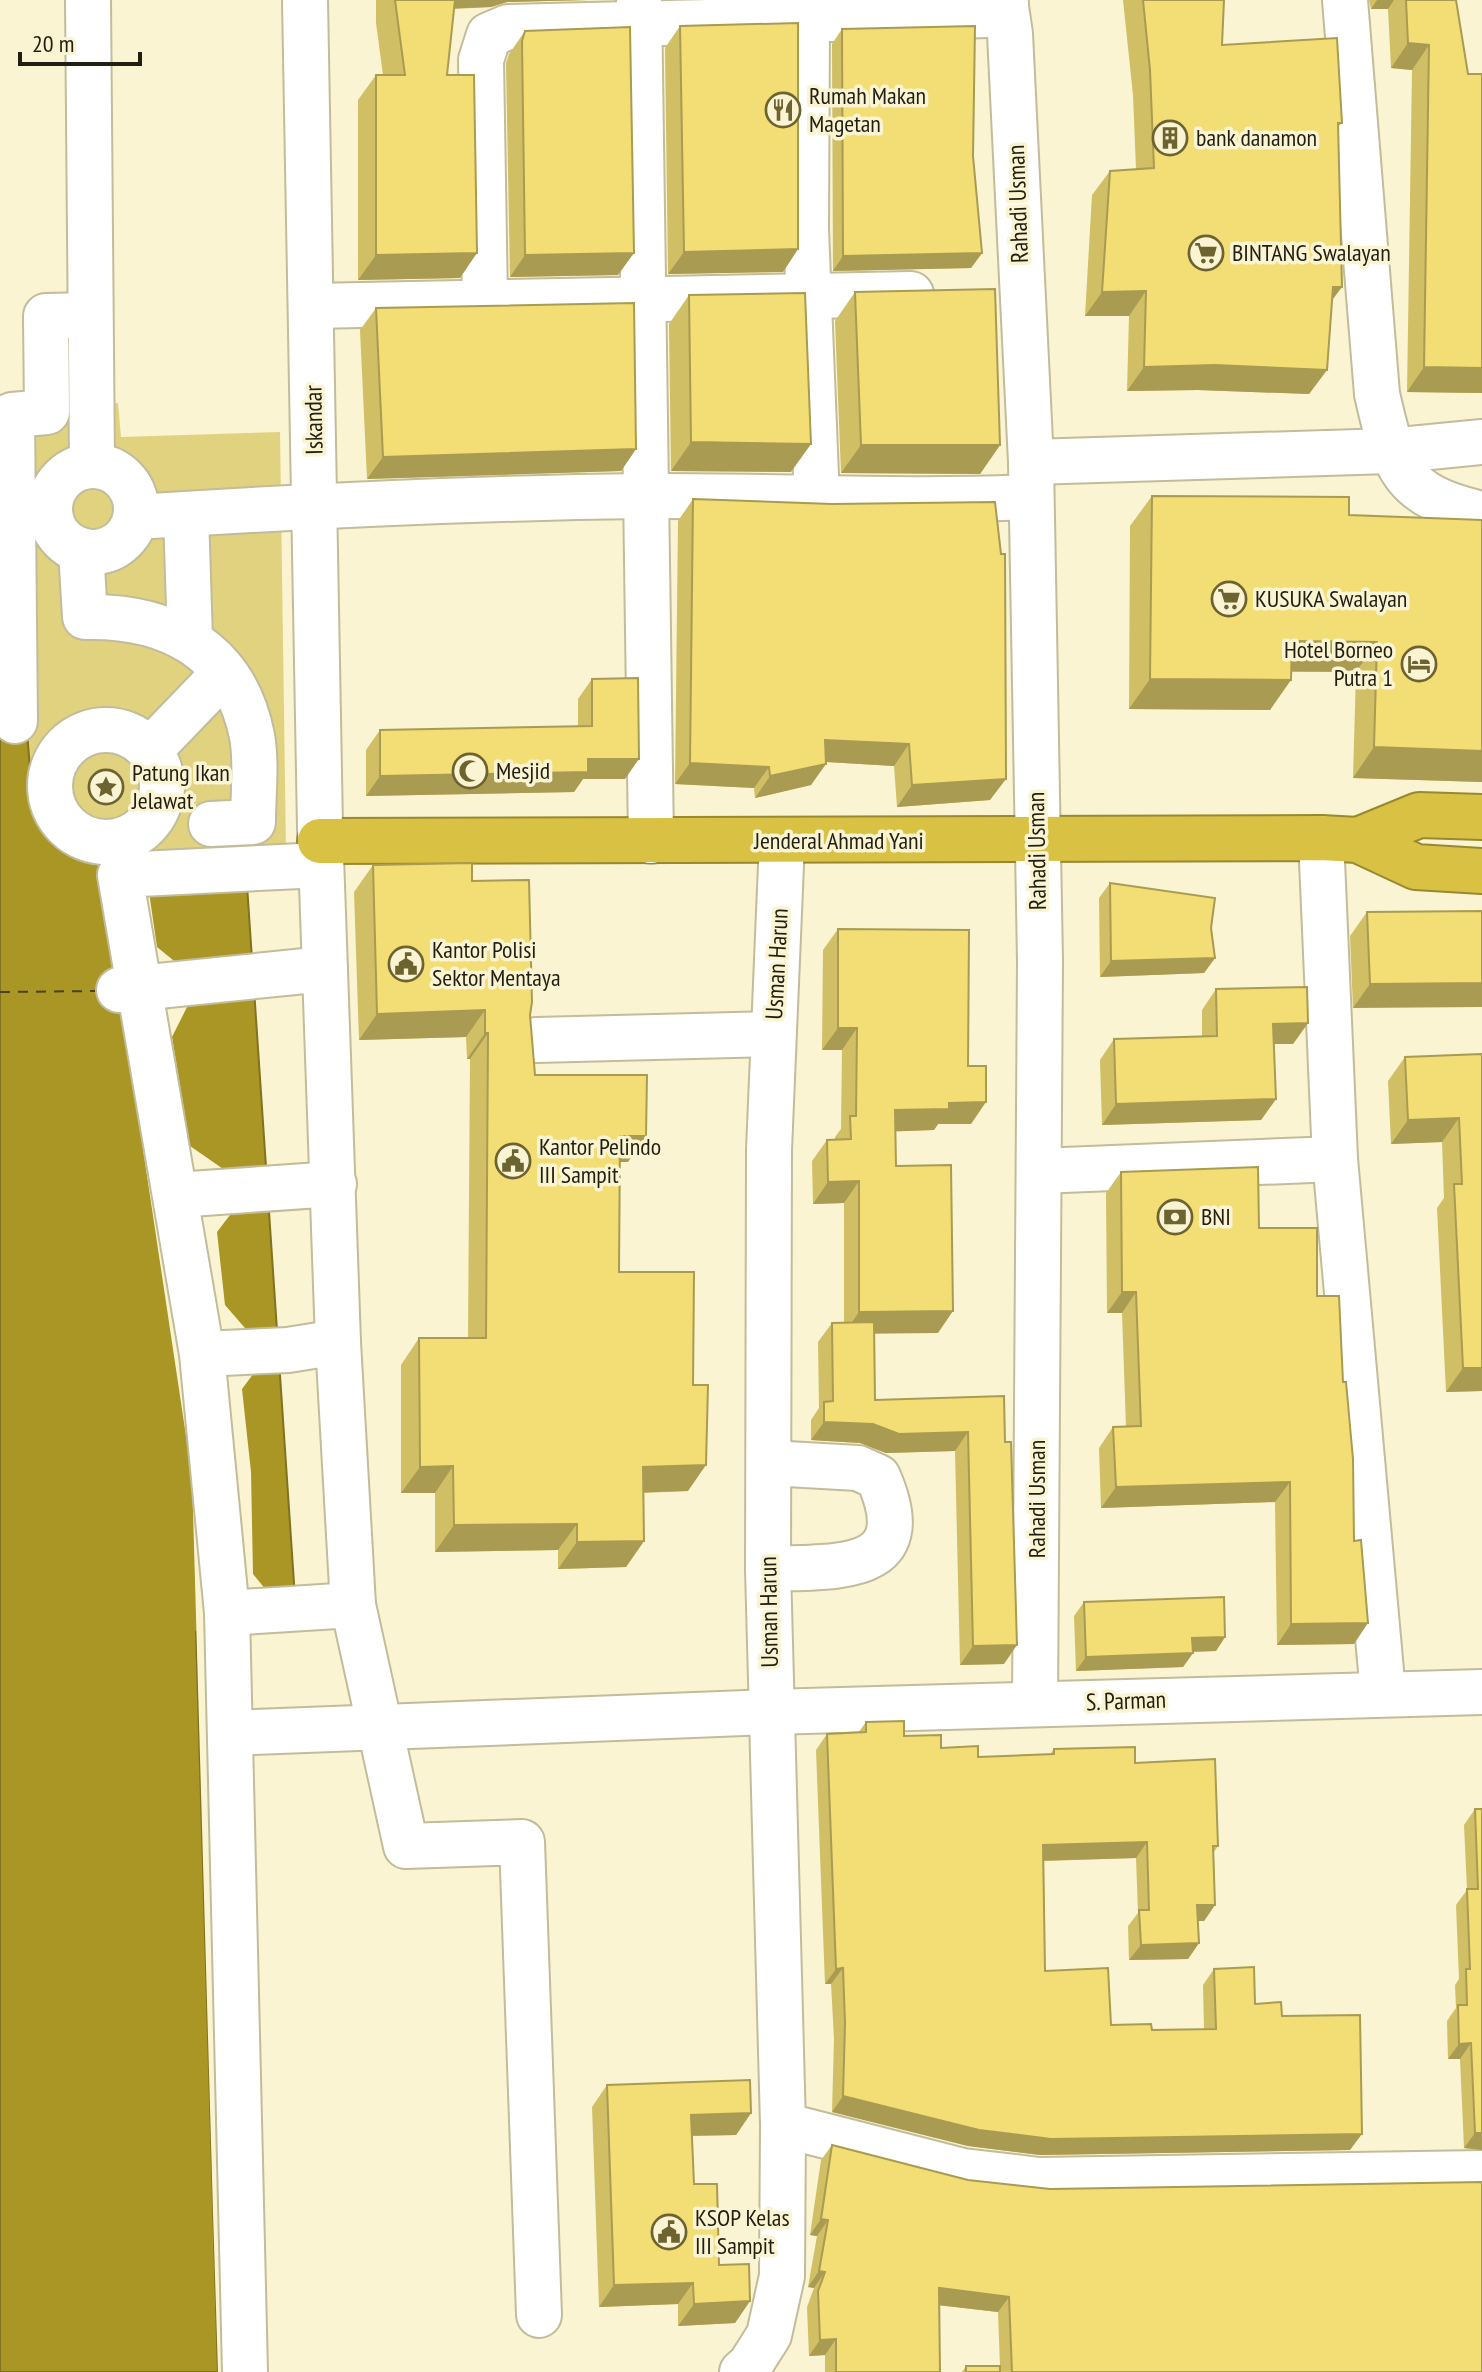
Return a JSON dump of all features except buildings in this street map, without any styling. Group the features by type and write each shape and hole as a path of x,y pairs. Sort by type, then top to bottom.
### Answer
{"highway":[{"name":"Jenderal Ahmad Yani","path":"321,853 651,841 1340,839 1419,815 1482,817"},
{"name":"Jenderal Ahmad Yani","path":"1340,839 1416,867 1482,871"}],"street":[{"path":"88,0 89,315 94,413 92,465"},
{"name":"Iskandar","path":"305,0 321,853 338,1342 353,1605 406,1846 522,1842 539,2315"},
{"path":"1345,0 1377,394 1390,451 1417,488 1441,505 1482,514"},
{"path":"485,302 481,60 489,35 508,27 640,12 807,19 989,15 1005,2"},
{"name":"Rahadi Usman","path":"1005,2 1010,34 1031,479 1039,1171 1035,1704"},
{"path":"640,12 651,841"},
{"path":"807,19 806,194 817,501"},
{"path":"312,306 1021,292"},
{"path":"15,721 12,415 47,412 46,316 89,315"},
{"path":"136,517 316,507 646,496 817,501 1031,479 1482,442"},
{"path":"92,465 108,467 122,476 137,502 136,517 122,542 96,552 68,545 51,521 50,506 53,492 62,478 76,469 92,465"},
{"path":"186,514 190,640"},
{"path":"81,550 85,617 124,616 147,621 190,640 224,673 238,693 253,740 253,822 211,824"},
{"path":"150,750 224,673"},
{"path":"1340,839 1335,1159 1383,1693"},
{"name":"Usman Harun","path":"742,2372 769,2335 782,2276 783,2125 768,1569 768,1197 782,841"},
{"path":"245,2372 227,1613 202,1354 176,1195 130,989 120,875 321,853"},
{"path":"130,989 325,969"},
{"path":"536,1040 773,1034"},
{"path":"1039,1171 1335,1159"},
{"path":"176,1195 334,1184"},
{"path":"202,1354 288,1350 338,1342"},
{"path":"768,1569 858,1565 878,1552 887,1537 890,1503 878,1477 858,1468 769,1463"},
{"path":"227,1613 353,1605"},
{"name":"S. Parman","path":"230,1733 771,1712 1482,1692"},
{"path":"783,2125 963,2171 1039,2180 1482,2173"}],"shaded area":[{"path":"0,403 33,805 46,832 70,851 101,859 134,856 247,885 295,1598 196,1632 218,2372 0,2372"},
{"path":"118,403 121,437 280,432 286,852 89,857 58,842 44,827 33,805 0,407"}],"pier":[{"path":"144,858 157,947 184,969 188,1005 172,1037 190,1146 229,1173 233,1211 217,1232 225,1305 251,1335 257,1369 242,1389 251,1472 253,1574 276,1602 200,1635 222,2372 218,2372 192,1476 100,862"}],"ferry route":[{"path":"0,992 99,991"}],"place":[{"name":"Rumah Makan Magetan","path":"783,110"},
{"name":"bank danamon","path":"1170,138"},
{"name":"BINTANG Swalayan","path":"1206,253"},
{"name":"KUSUKA Swalayan","path":"1229,599"},
{"name":"Hotel Borneo Putra 1","path":"1419,664"},
{"name":"Mesjid","path":"470,771"},
{"name":"Patung Ikan Jelawat","path":"106,787"},
{"name":"Kantor Polisi Sektor Mentaya","path":"406,964"},
{"name":"Kantor Pelindo III Sampit","path":"513,1161"},
{"name":"BNI","path":"1175,1217"},
{"name":"KSOP Kelas III Sampit","path":"669,2232"}]}
